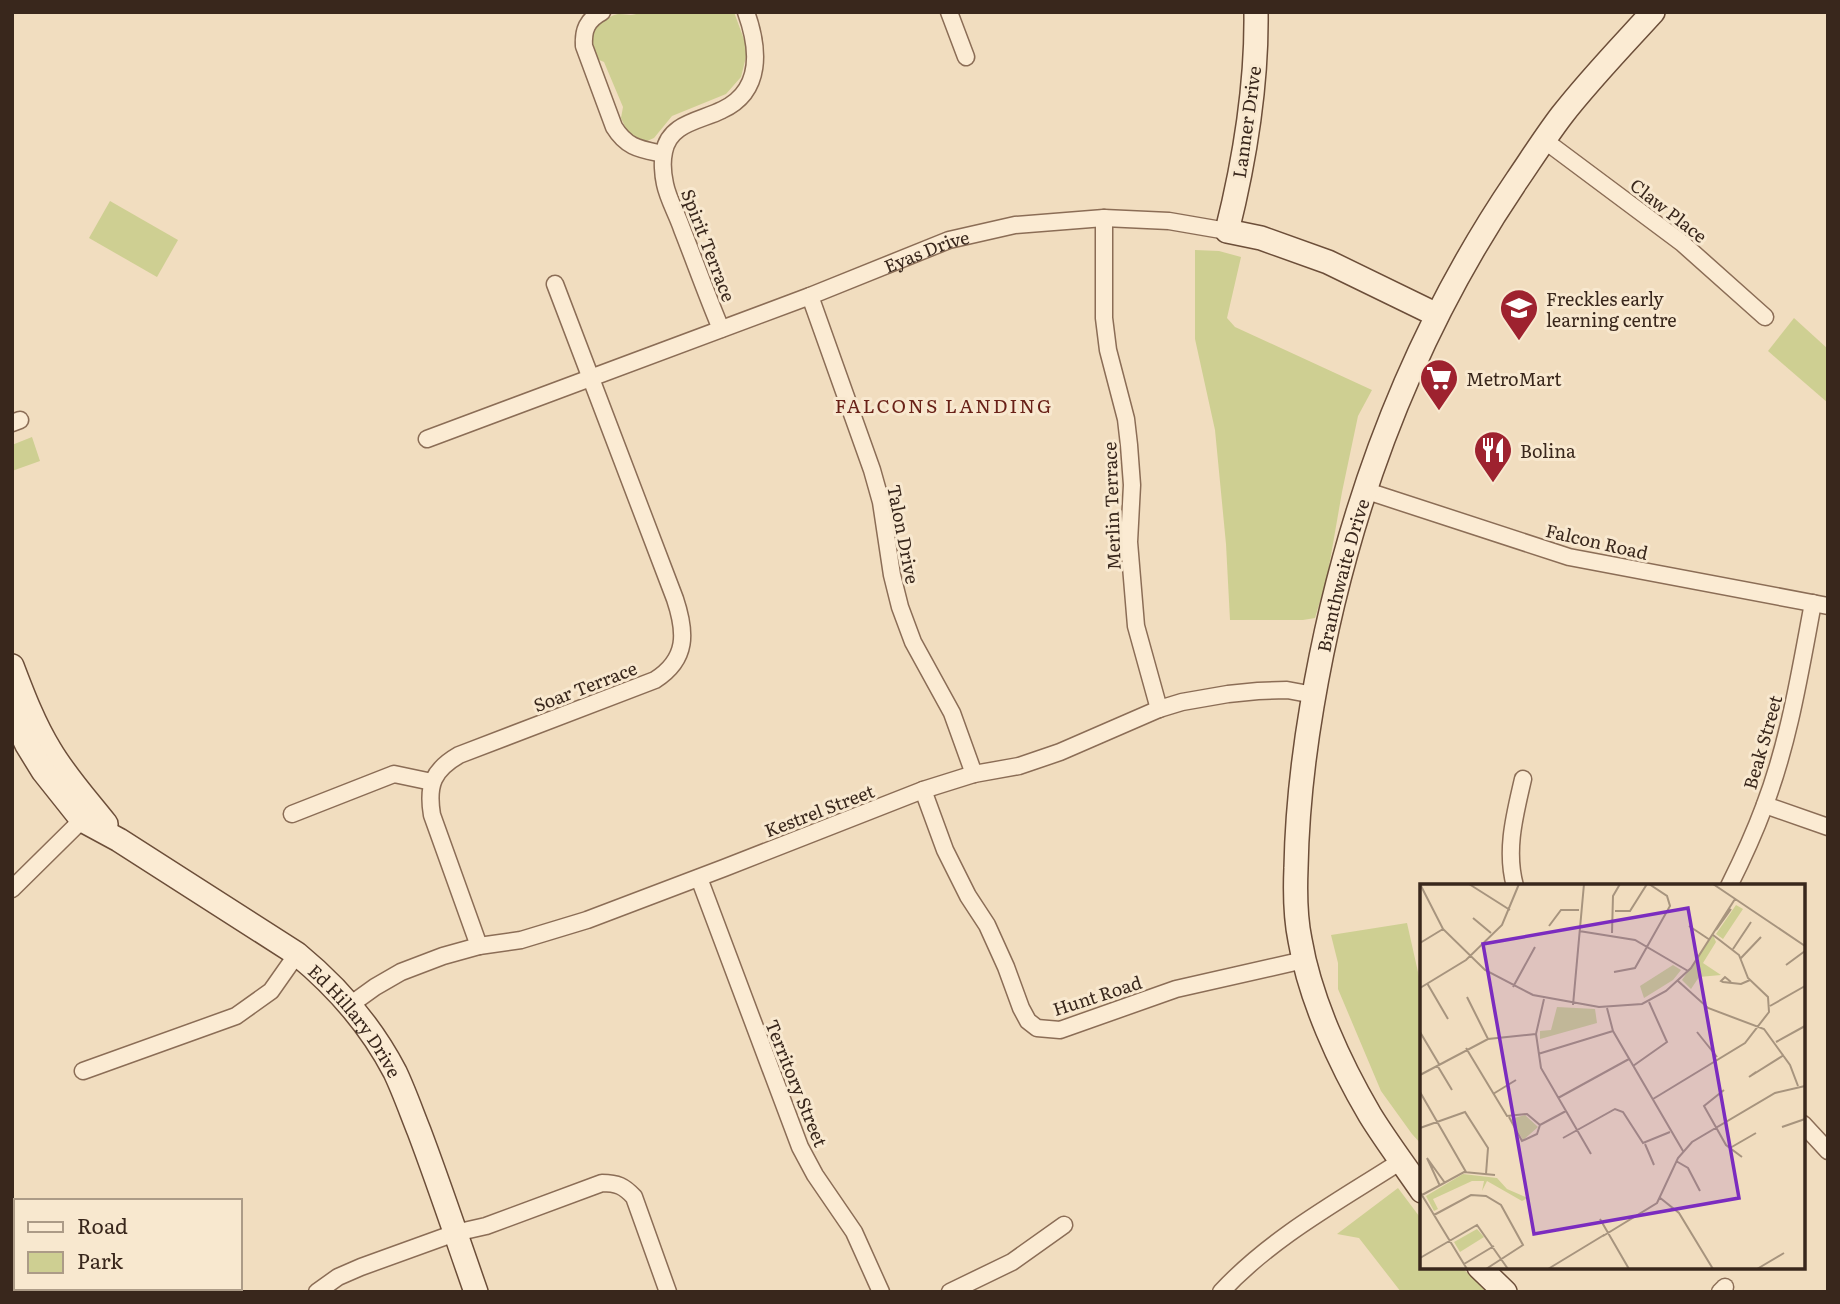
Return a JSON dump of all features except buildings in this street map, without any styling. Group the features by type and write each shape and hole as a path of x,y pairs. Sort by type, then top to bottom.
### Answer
{"street":[{"path":"602,12 585,27 584,46 614,127 628,144 663,155 666,145 678,128 722,110 732,104 748,87 755,64 755,48 746,12"},
{"path":"949,12 966,57"},
{"name":"Lanner Drive","path":"1227,230 1250,110 1256,12"},
{"name":"Branthwaite Drive","path":"1420,1188 1372,1118 1349,1077 1317,1002 1304,960 1296,917 1296,850 1301,778 1325,635 1376,455 1437,315 1468,255 1563,113 1653,12"},
{"name":"Claw Place","path":"1544,140 1682,243 1765,317"},
{"name":"Spirit Terrace","path":"663,155 665,184 721,329"},
{"name":"Eyas Drive","path":"427,439 810,296 949,240 1014,225 1104,218 1169,221 1227,230 1272,242 1328,262 1437,315"},
{"name":"Merlin Terrace","path":"1104,218 1104,318 1108,350 1126,419 1129,445 1132,485 1129,542 1136,626 1159,709"},
{"name":"Soar Terrace","path":"432,782 446,762 459,755 655,680 667,672 676,660 683,633 681,617 555,284"},
{"name":"Talon Drive","path":"810,296 872,470 880,502 891,575 900,607 913,642 952,713 974,774"},
{"name":"Falcon Road","path":"1364,490 1580,559 1820,605"},
{"name":"Beak Street","path":"1730,884 1765,806 1783,749 1820,605"},
{"name":"Ed Hillary Drive","path":"12,666 29,711 88,814"},
{"name":"Kestrel Street","path":"350,1005 401,972 443,956 479,946 538,936 587,920 923,790 974,774 1019,766 1059,752 1159,709 1182,702 1248,692 1287,690 1314,695"},
{"name":"Ed Hillary Drive","path":"12,713 43,771 88,814 119,840 297,954 314,967 350,1005 395,1072 431,1161 476,1292"},
{"path":"292,814 394,774 432,782 432,815 479,946"},
{"path":"1514,884 1510,850 1523,779"},
{"name":"Hunt Road","path":"923,790 945,850 968,896 987,925 1021,1008 1028,1021 1037,1028 1060,1030 1176,989 1304,960"},
{"path":"1765,806 1828,827"},
{"path":"12,889 88,814"},
{"name":"Territory Street","path":"699,878 800,1147 815,1175 854,1231 881,1292"},
{"path":"83,1071 236,1016 271,991 297,954"},
{"path":"1805,1126 1828,1151"},
{"path":"1221,1292 1281,1238 1402,1161"},
{"path":"317,1292 338,1277 361,1266 455,1233 486,1226 603,1183 614,1183 625,1188 634,1197 668,1292"},
{"path":"950,1292 1012,1262 1064,1226"},
{"path":"1481,1269 1505,1292"}],"green space":[{"path":"641,12 734,12 746,45 741,77 726,94 672,116 654,138 647,141 629,135 621,118 623,107 604,62 597,59 593,37 595,28 604,20 617,14 632,15"},
{"path":"110,201 178,240 157,277 89,238"},
{"path":"1195,250 1219,251 1241,257 1227,318 1235,327 1372,390 1358,416 1327,578 1315,618 1230,620 1215,430 1195,339"},
{"path":"1794,318 1828,349 1828,403 1768,351"},
{"path":"32,437 40,461 12,471 12,445"},
{"path":"1407,923 1420,981 1420,1143 1381,1091 1338,989 1338,963 1331,935"},
{"path":"1398,1188 1420,1217 1420,1269 1463,1269 1488,1292 1401,1292 1359,1238 1337,1234"}],"place":[{"name":"Freckles early learning centre","path":"1519,342"},
{"name":"MetroMart","path":"1439,412"},
{"name":"Bolina","path":"1493,484"}],"district":[{"name":"FALCONS LANDING","path":"944,405"}]}
